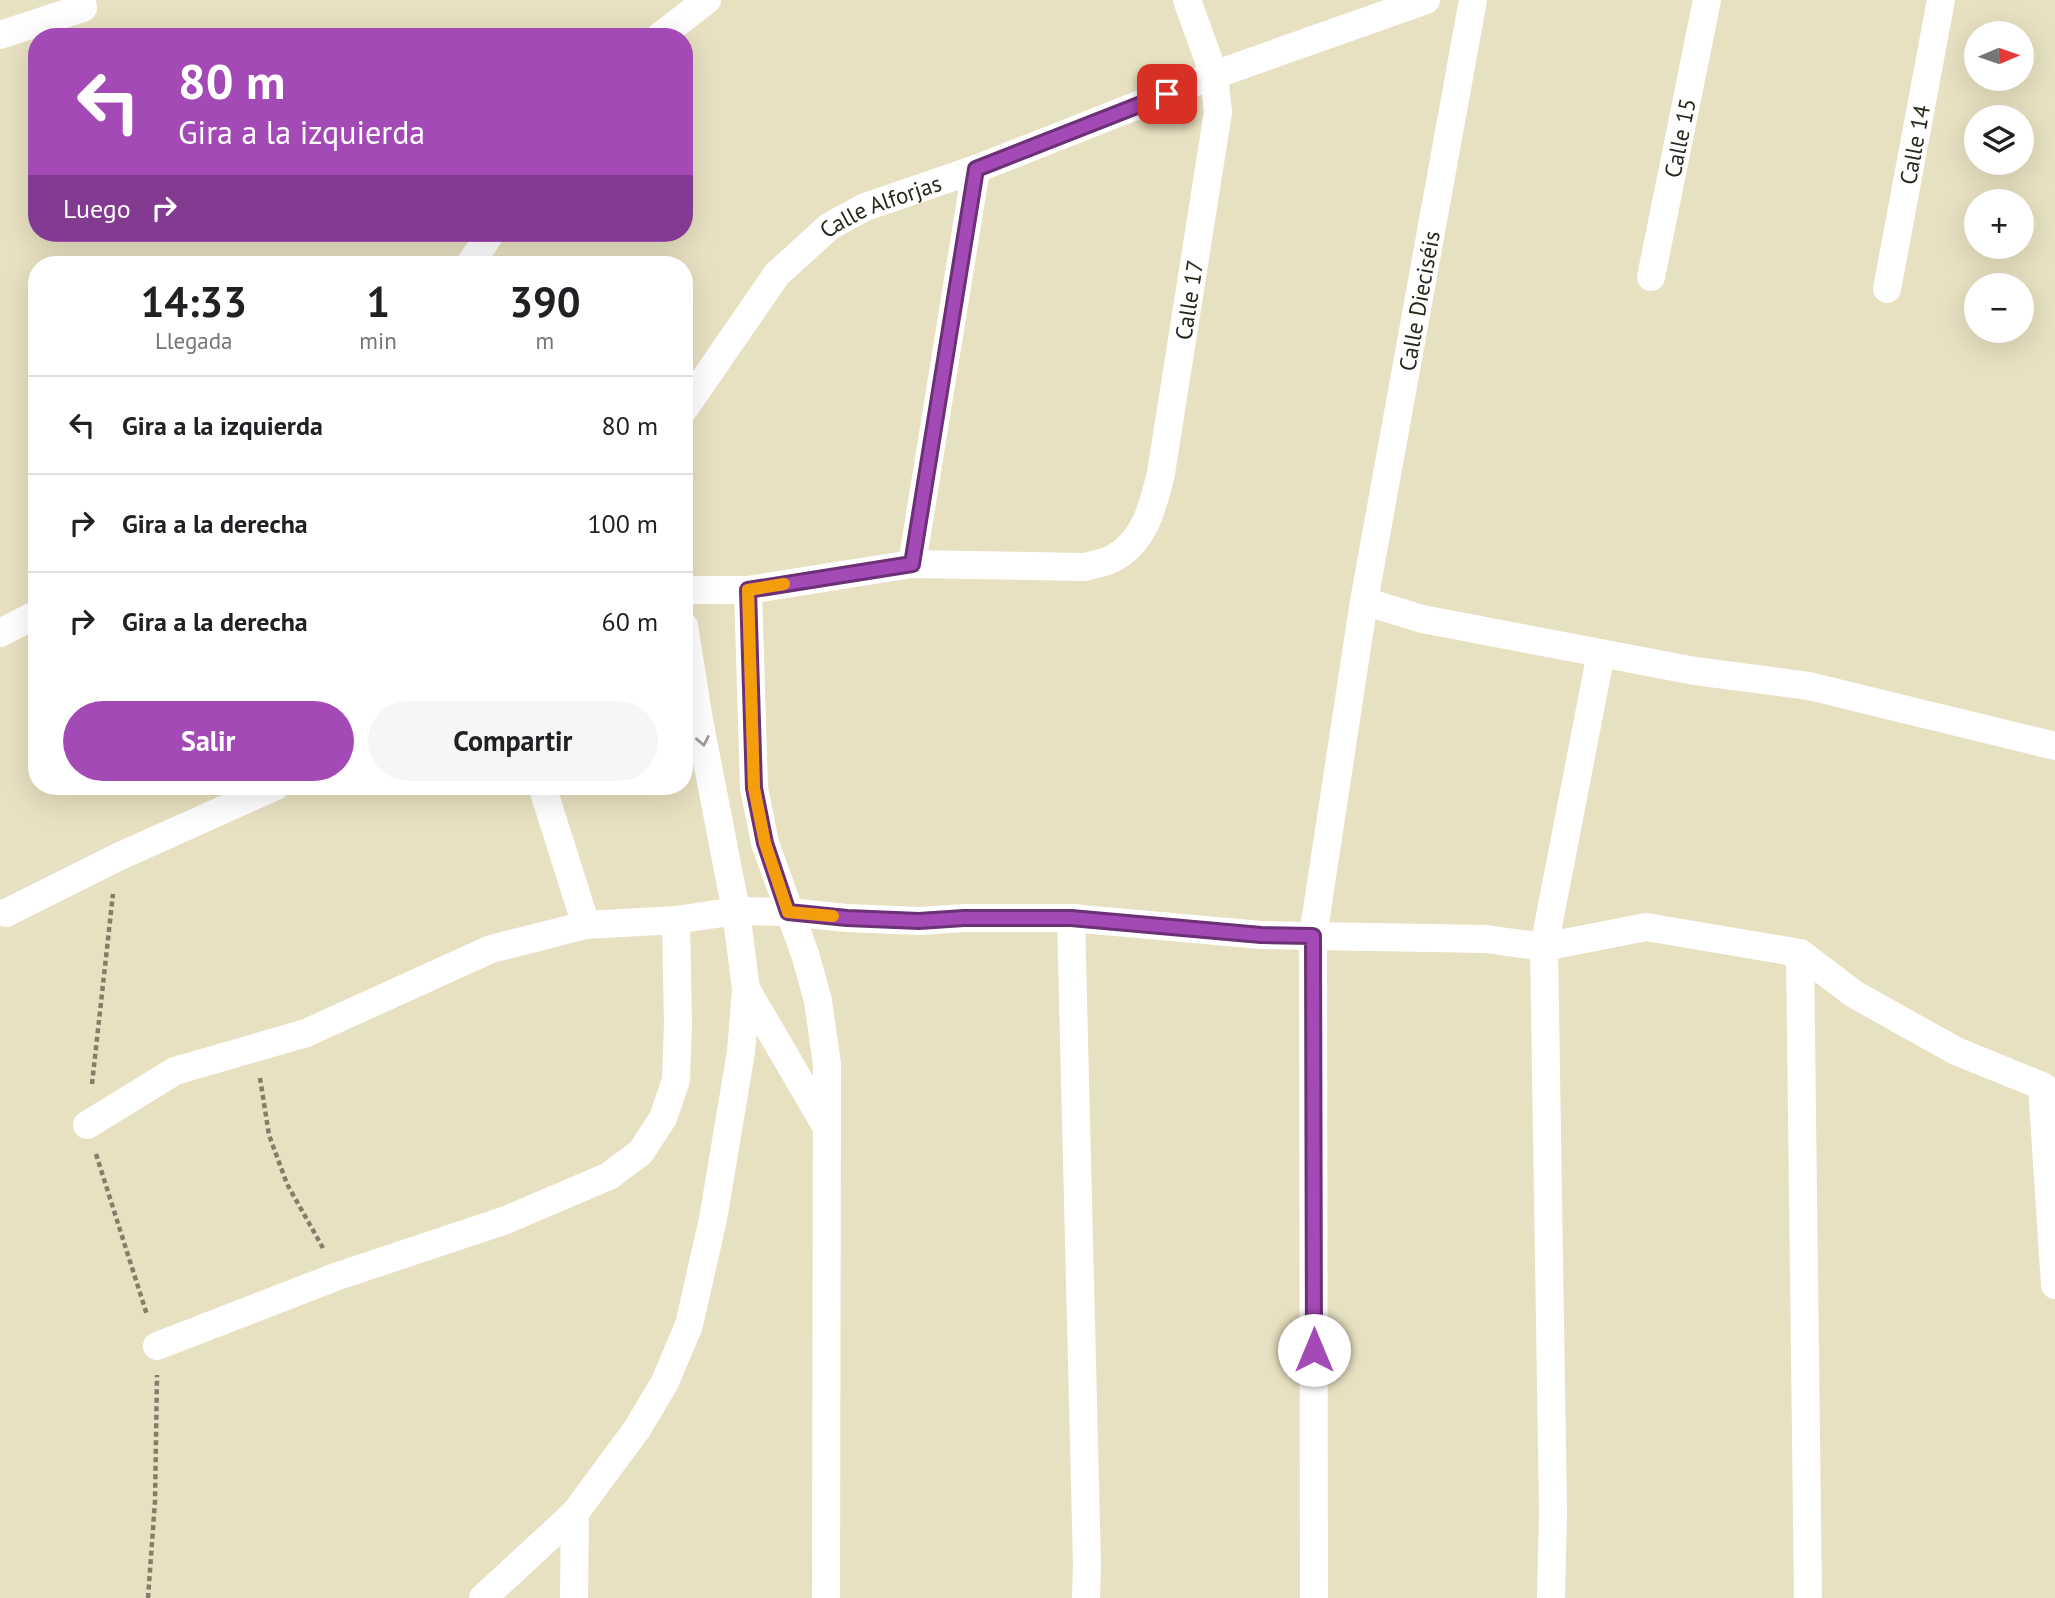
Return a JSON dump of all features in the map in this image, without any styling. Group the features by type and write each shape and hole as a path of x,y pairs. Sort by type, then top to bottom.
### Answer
{"street":[{"path":"671,28 707,0"},
{"name":"Calle 17","path":"912,564 1085,567 1112,559 1141,533 1152,510 1161,473 1218,112 1214,75 1187,0"},
{"name":"Calle Alforjas","path":"693,396 777,274 830,226 865,207 976,169 1214,75 1426,0"},
{"name":"Calle Dieciséis","path":"1314,1598 1313,936 1363,601 1474,0"},
{"name":"Calle 15","path":"1651,277 1707,0"},
{"name":"Calle 14","path":"1887,289 1941,0"},
{"path":"0,34 82,4"},
{"path":"693,590 748,590 912,564 976,169"},
{"path":"748,590 754,788 765,843 806,957 818,1000 827,1064 826,1598"},
{"path":"1363,601 1422,620 1695,671 1809,686 2055,746"},
{"path":"0,633 28,619"},
{"path":"1551,1598 1544,947 1601,653"},
{"path":"483,1598 575,1513 637,1429 665,1382 689,1325 713,1219 733,1107 746,989 736,911 693,682"},
{"path":"6,913 117,856 256,795"},
{"path":"545,795 586,925"},
{"path":"87,1125 175,1071 306,1033 491,949 586,925 676,920 736,911 919,921 964,918 1071,918 1261,935 1486,939 1544,947 1646,927 1800,953 1854,994 1956,1051 2049,1091 2055,1285"},
{"path":"1071,918 1086,1598"},
{"path":"157,1346 338,1276 506,1220 609,1176 641,1152 663,1118 677,1080 676,920"},
{"path":"1800,953 1808,1598"},
{"path":"746,989 827,1126"},
{"path":"574,1598 575,1513"}],"path":[{"path":"87,1125 117,856"},
{"path":"256,1049 269,1135 287,1184 338,1276"}],"slow traffic":[{"path":"784,584 748,590 754,788 765,843 788,912 833,916"}],"route":[{"path":"1167,94 976,169 912,564 748,590 754,788 765,843 788,912 919,921 964,918 1071,918 1261,935 1313,936 1314,1350"}]}
